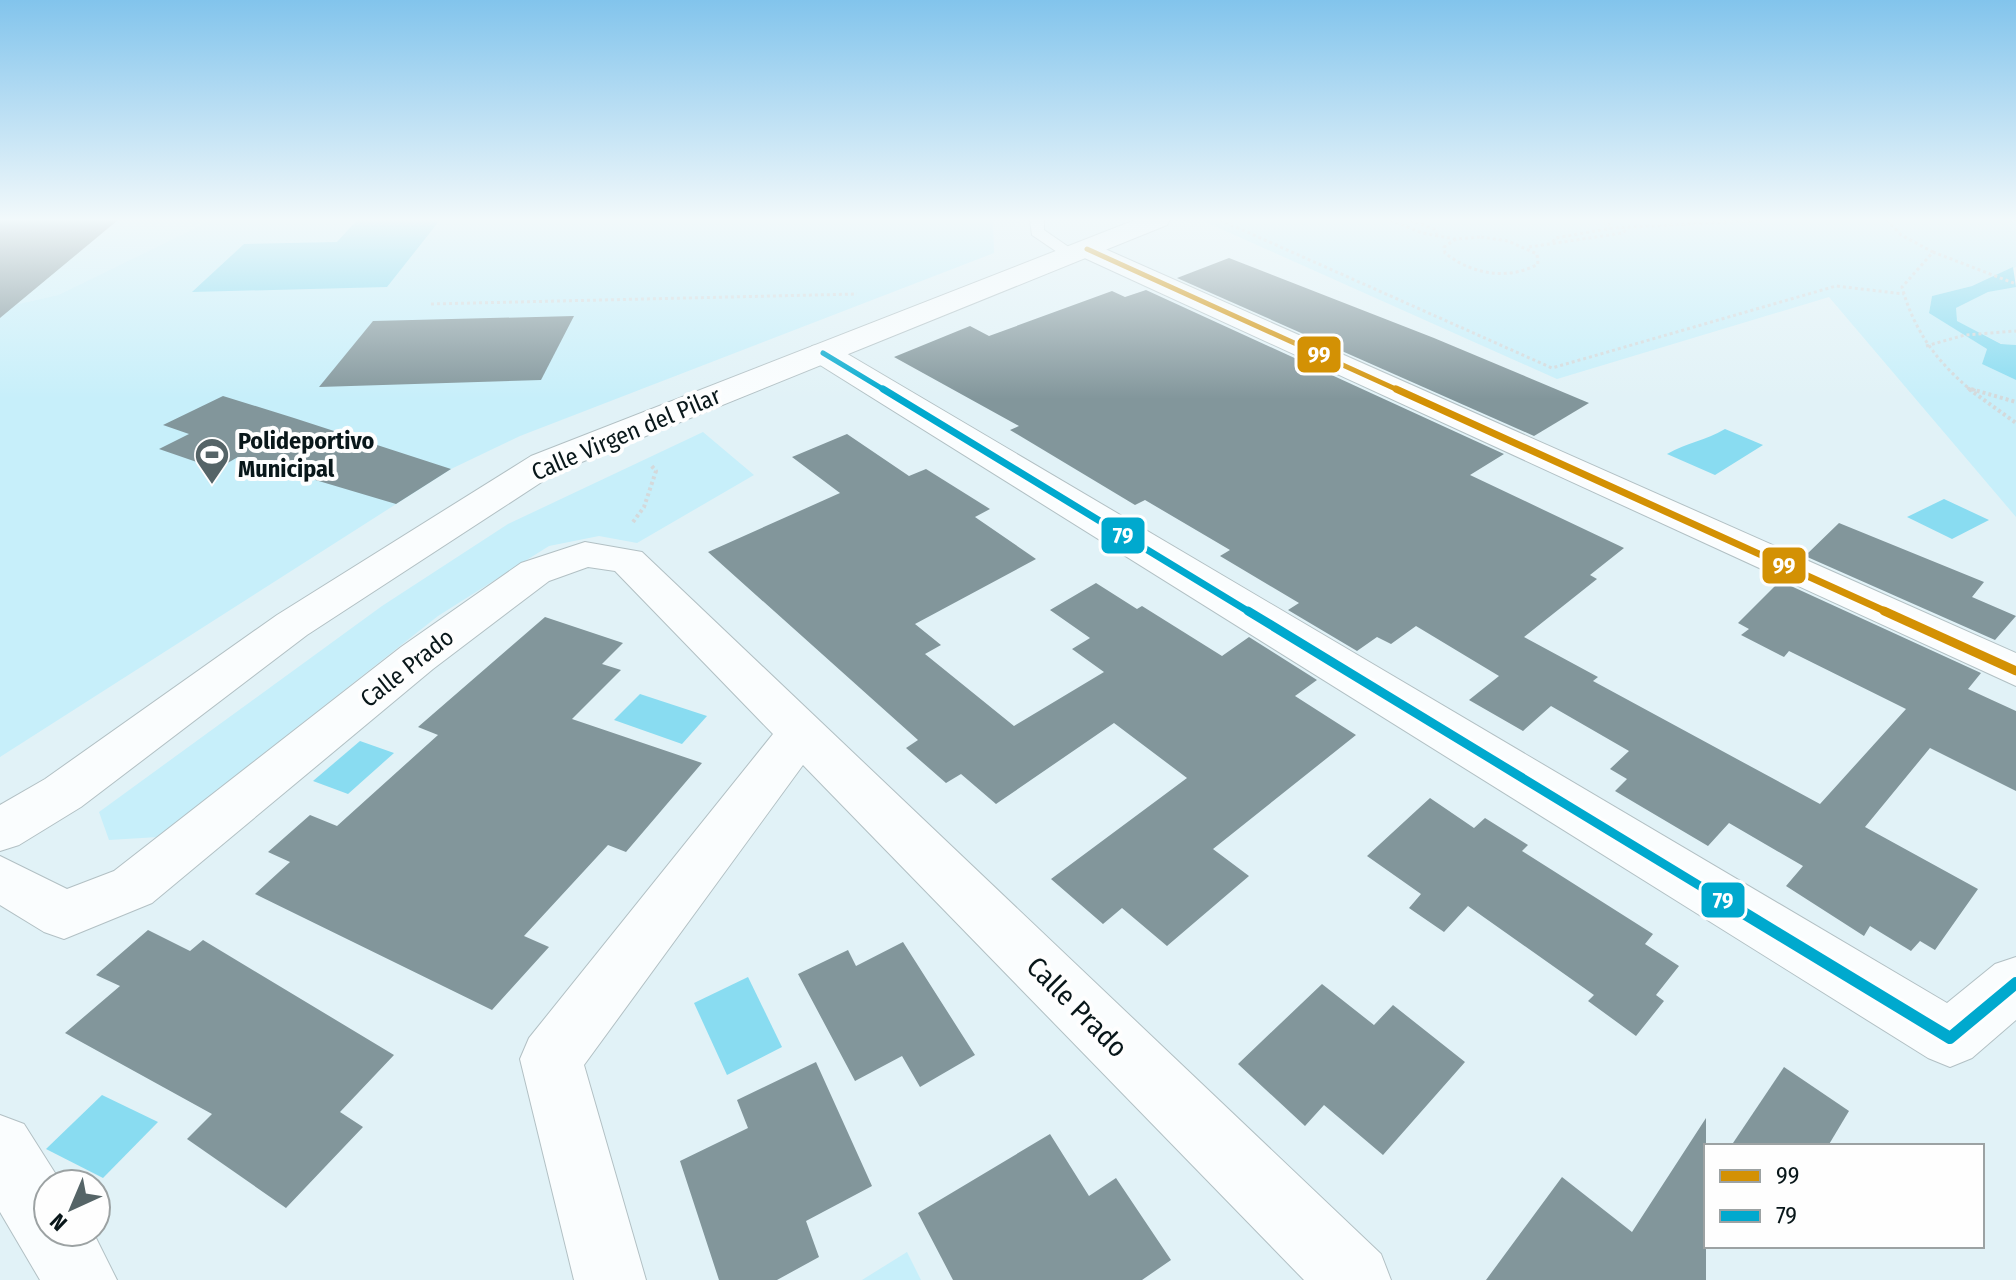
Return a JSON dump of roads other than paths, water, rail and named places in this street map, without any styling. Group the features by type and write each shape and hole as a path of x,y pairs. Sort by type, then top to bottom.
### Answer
{"street":[{"name":"Calle Virgen del Pilar","path":"0,830 63,793 292,625 544,464 1009,280"},
{"path":"1141,280 2016,671"},
{"path":"823,353 1950,1038 2016,983"},
{"name":"Calle Prado","path":"0,878 64,915 133,887 417,658 535,572 585,554 628,561 1355,1280"},
{"path":"610,1280 551,1059 800,734"},
{"name":"Calle Virgen del Pilar","path":"0,852 63,793"},
{"path":"0,1148 32,1200"},
{"path":"62,1248 81,1280"}],"water":[{"path":"205,280 393,280 387,287 192,292"},
{"path":"1986,280 2015,280 2016,287 1988,292 1956,308 1957,321 2001,344 2016,345 2016,380 1982,364 1987,349 1929,313 1932,296"},
{"path":"1725,429 1763,445 1715,475 1667,454 1710,436"},
{"path":"1944,499 1989,520 1952,539 1907,517"},
{"path":"640,694 707,716 682,744 614,720"},
{"path":"360,741 394,753 348,794 313,781"},
{"path":"748,977 782,1047 727,1075 694,1003"},
{"path":"102,1095 158,1122 112,1169 83,1168 46,1149"}],"place":[{"name":"Polideportivo Municipal","path":"212,486"}]}
